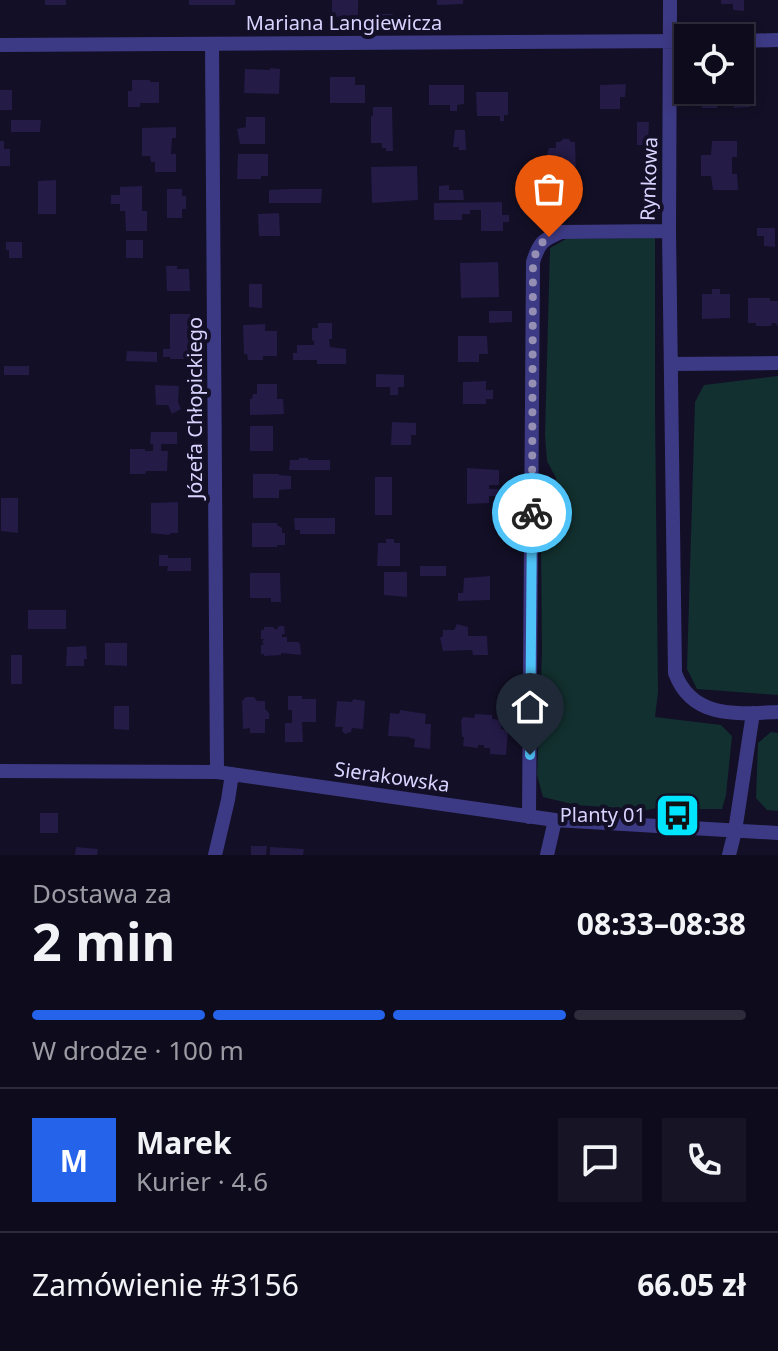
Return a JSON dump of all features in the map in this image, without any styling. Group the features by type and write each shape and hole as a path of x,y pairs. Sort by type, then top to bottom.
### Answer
{"street":[{"name":"Rynkowa","path":"529,817 533,262 538,246 561,232 669,231 670,0"},
{"path":"754,41 778,40"},
{"name":"Mariana Langiewicza","path":"0,45 674,42"},
{"name":"Józefa Chłopickiego","path":"212,44 224,773 228,800 215,855"},
{"path":"669,231 675,673 688,696 710,710 778,712"},
{"path":"672,364 778,363"},
{"path":"729,855 753,713"},
{"name":"Sierakowska","path":"0,771 224,773 555,820 778,833"},
{"path":"547,855 555,820"}],"green space":[{"path":"655,238 658,692 655,717 721,725 732,736 722,809 700,809 682,803 647,810 576,805 543,797 537,775 542,653 541,543 547,540 555,516 556,478 547,461 545,435 550,248 566,239"},
{"path":"778,376 778,695 697,689 687,669 695,402 704,385"},
{"path":"771,732 778,733 778,811 767,810 756,798 758,743"}],"building":[{"path":"45,0 66,0 66,5 45,5"},
{"path":"189,0 235,0 235,5 189,5"},
{"path":"332,0 358,0 358,17 350,17 350,23 340,23 340,17 332,16"},
{"path":"437,0 463,0 463,4 437,5"},
{"path":"721,0 744,0 744,11 733,10 733,4 721,4"},
{"path":"373,14 393,14 393,27 373,27"},
{"path":"245,69 280,69 279,94 244,93"},
{"path":"330,77 355,77 355,85 365,85 365,103 330,103"},
{"path":"132,80 159,82 159,103 140,103 140,107 128,107"},
{"path":"626,84 625,97 620,97 620,109 600,109 600,85"},
{"path":"429,85 464,85 464,104 457,105 457,111 450,111 450,105 429,105"},
{"path":"0,90 12,90 12,110 0,110"},
{"path":"476,92 508,92 508,115 504,115 504,121 500,121 500,116 477,116"},
{"path":"702,104 717,104 717,108 702,108"},
{"path":"734,104 750,104 750,107 734,108"},
{"path":"373,107 392,107 393,151 386,151 382,143 371,143"},
{"path":"246,117 265,117 265,144 240,144 237,129 246,127"},
{"path":"11,120 41,120 40,132 11,132"},
{"path":"637,122 649,122 648,145 637,145"},
{"path":"176,127 171,154 176,154 176,172 155,172 155,162 151,162 150,156 142,156 142,128"},
{"path":"455,130 465,130 466,150 453,147"},
{"path":"563,139 575,142 578,189 563,189 561,173 549,169 549,148 556,148 556,142"},
{"path":"0,141 4,141 4,149 10,149 10,166 0,166"},
{"path":"712,141 737,141 737,157 732,157 732,174 737,174 738,190 713,190 711,176 701,176 701,155 711,155"},
{"path":"238,154 268,154 268,176 237,179"},
{"path":"417,166 418,200 372,203 371,167"},
{"path":"56,180 56,214 38,214 38,181"},
{"path":"449,185 449,190 463,190 464,200 439,200 439,186"},
{"path":"142,186 142,211 147,211 147,231 126,231 125,211 120,211 120,204 111,204 111,195 120,195 120,187"},
{"path":"167,189 182,189 182,196 186,196 182,218 167,218"},
{"path":"322,189 321,203 269,203 269,190"},
{"path":"502,202 502,215 509,215 509,222 503,222 503,231 481,231 481,210 462,214 462,220 434,220 434,203"},
{"path":"279,213 280,236 259,236 258,214"},
{"path":"757,228 775,228 775,247 764,246 764,236 757,236"},
{"path":"126,240 143,240 143,258 126,258"},
{"path":"6,242 22,242 22,258 9,258"},
{"path":"498,262 499,297 461,298 460,263"},
{"path":"166,266 189,269 190,291 167,291"},
{"path":"249,284 262,284 262,308 249,307"},
{"path":"712,289 720,289 720,294 730,294 730,318 702,319 702,294 712,294"},
{"path":"748,298 778,301 778,326 775,323 756,326 756,323 748,323"},
{"path":"489,311 512,311 512,322 489,323"},
{"path":"170,314 190,314 190,359 163,357 163,349 170,349"},
{"path":"318,323 332,323 330,347 346,349 346,364 293,360 297,345 314,345 312,328 318,328"},
{"path":"265,324 265,331 277,331 277,356 248,360 247,354 244,354 243,325"},
{"path":"458,336 487,336 488,354 479,354 479,362 458,362"},
{"path":"127,351 157,352 157,362 126,361"},
{"path":"4,366 29,366 29,375 4,375"},
{"path":"376,374 404,375 404,387 398,387 398,395 390,395 390,387 376,387"},
{"path":"486,381 486,390 493,390 493,399 486,399 486,404 463,404 463,382"},
{"path":"257,384 277,384 277,399 283,399 284,414 250,415 250,399 257,394"},
{"path":"155,385 179,386 181,409 172,414 168,405 156,405"},
{"path":"392,422 416,423 416,435 411,435 411,445 391,445"},
{"path":"250,426 273,426 273,451 250,451"},
{"path":"151,432 177,432 177,444 161,444 161,451 168,451 167,471 130,474 130,449 153,451"},
{"path":"290,460 330,460 330,470 289,470"},
{"path":"467,468 499,470 499,485 489,485 489,489 498,489 498,496 489,496 489,503 467,504"},
{"path":"253,474 291,476 291,489 279,490 279,498 253,498"},
{"path":"375,477 392,477 392,515 375,515"},
{"path":"1,498 18,498 18,533 1,531"},
{"path":"178,502 178,533 151,533 151,503"},
{"path":"294,518 335,518 335,534 300,534 300,530 295,530"},
{"path":"252,523 277,523 285,533 285,545 252,547"},
{"path":"386,539 400,543 400,566 377,566 378,543 386,543"},
{"path":"159,555 191,558 191,571 167,571 168,566 159,566"},
{"path":"420,566 446,566 446,576 420,576"},
{"path":"384,572 407,572 407,597 384,595"},
{"path":"250,573 280,573 281,602 271,602 271,598 250,598"},
{"path":"490,576 490,600 458,601 458,593 463,593 464,578"},
{"path":"28,610 66,610 66,629 28,629"},
{"path":"457,624 468,627 468,636 487,636 488,655 473,655 472,650 443,651 440,638 443,630 454,630"},
{"path":"284,626 285,634 282,637 287,637 287,642 300,644 301,655 261,654 264,639 261,639 261,630 273,627 276,630"},
{"path":"105,643 127,643 127,666 105,665"},
{"path":"86,646 84,666 66,666 67,647"},
{"path":"11,655 22,655 22,684 11,684"},
{"path":"288,696 316,699 316,722 302,722 303,742 285,742 285,723 292,723"},
{"path":"246,697 265,701 269,719 265,719 265,733 250,733 250,728 243,729 242,701"},
{"path":"353,699 365,701 363,729 352,728 345,734 343,727 335,727 337,701 352,702"},
{"path":"114,706 129,706 129,730 114,729"},
{"path":"400,710 426,714 425,724 431,724 430,749 414,747 415,739 410,737 388,736 390,713 399,714"},
{"path":"475,714 492,715 492,719 502,720 501,729 508,730 506,755 490,754 490,748 484,748 484,745 478,745 478,748 463,746 461,720 463,717 474,718"},
{"path":"40,813 58,813 58,833 40,833"},
{"path":"251,846 267,846 266,855 251,855"},
{"path":"76,847 98,849 97,855 75,855"},
{"path":"270,847 304,849 303,855 270,855"}],"way so far":[{"path":"532,513 533,262 538,246 549,237"}],"place":[{"name":"Planty 01","path":"677,815"}],"route":[{"path":"530,755 532,513"}]}
